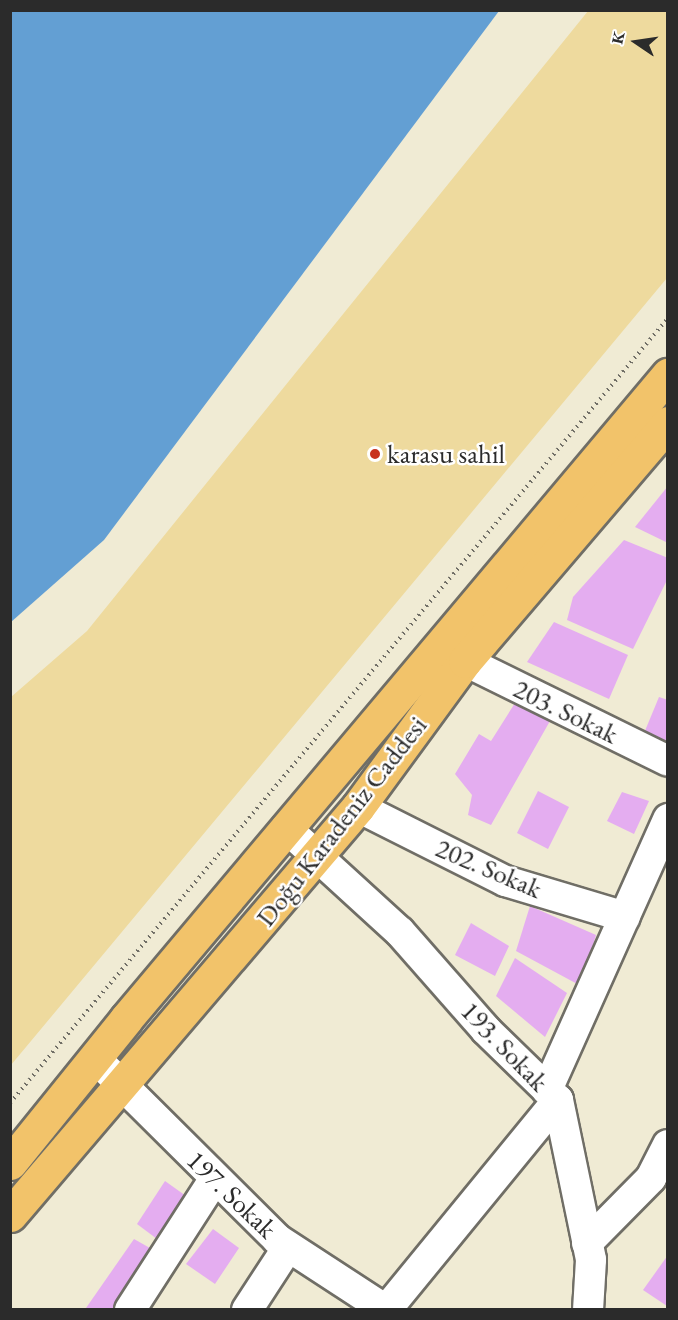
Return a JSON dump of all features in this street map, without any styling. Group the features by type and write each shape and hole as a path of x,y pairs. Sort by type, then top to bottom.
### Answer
{"main road":[{"name":"Doğu Karadeniz Caddesi","path":"10,1215 358,807 465,661 655,431 668,375"},
{"name":"Doğu Karadeniz Caddesi","path":"10,1163 286,828 655,431"}],"street":[{"name":"203. Sokak","path":"465,661 668,760"},
{"name":"202. Sokak","path":"358,807 505,881 626,917"},
{"path":"588,1310 591,1260 552,1095 668,819"},
{"name":"193. Sokak","path":"286,828 400,932 486,1030 552,1095 386,1309"},
{"name":"197. Sokak","path":"95,1058 121,1086 288,1247 386,1309"},
{"path":"587,1243 655,1188 651,1178 668,1144"},
{"path":"130,1310 215,1178"},
{"path":"247,1310 288,1247"}],"path":[{"path":"10,1103 668,318"}],"sand":[{"name":"karasu sahil","path":"588,11 667,11 667,278 11,1065 11,697 87,631"}],"water":[{"path":"11,10 499,11 104,540 11,622"}],"building":[{"path":"668,486 668,543 635,527"},
{"path":"624,540 668,558 668,578 633,649 567,620 573,597"},
{"path":"554,622 628,655 609,699 527,662"},
{"path":"659,697 668,700 668,750 642,738"},
{"path":"515,703 550,721 491,825 468,815 472,795 455,774 479,734 491,741"},
{"path":"538,791 569,807 548,849 517,833"},
{"path":"622,792 649,801 634,834 607,821"},
{"path":"530,906 596,935 581,986 516,951"},
{"path":"471,923 509,946 495,976 455,955"},
{"path":"515,958 567,993 545,1037 496,996"},
{"path":"165,1181 193,1201 165,1245 137,1224"},
{"path":"213,1229 239,1248 215,1284 186,1264"},
{"path":"134,1239 157,1252 119,1310 86,1308"},
{"path":"668,1255 668,1305 667,1306 643,1290"}],"place":[{"name":"karasu sahil","path":"375,454"}]}
